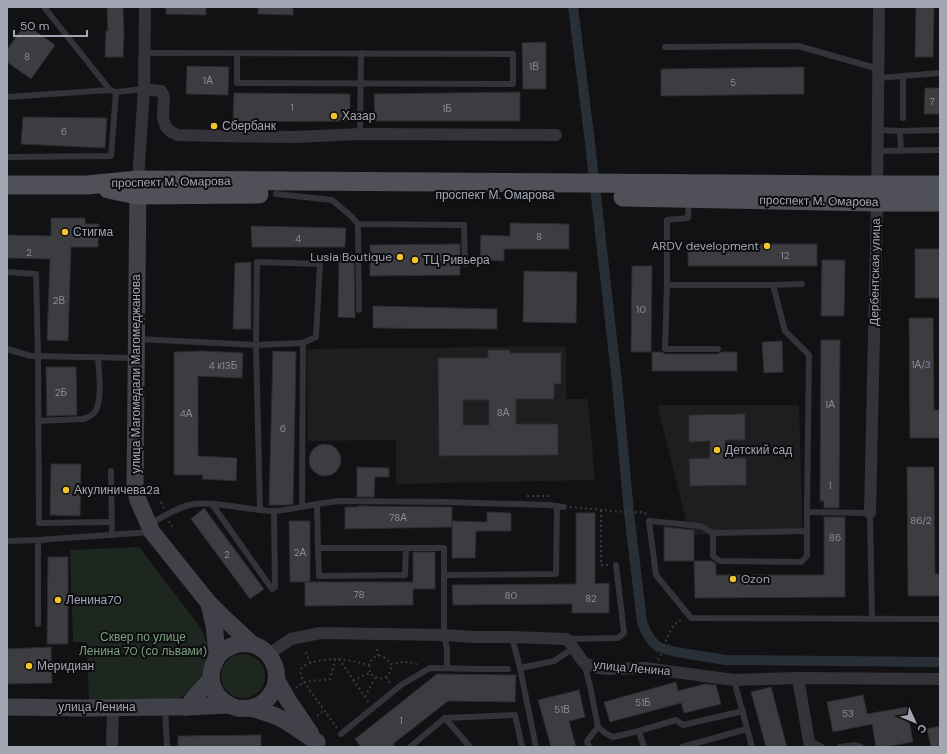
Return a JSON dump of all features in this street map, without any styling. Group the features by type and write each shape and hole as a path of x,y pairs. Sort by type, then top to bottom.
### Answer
{"main road":[{"name":"проспект М. Омарова","path":"7,185 87,185 276,194 575,189"},
{"name":"проспект М. Омарова","path":"603,190 689,198 877,193 940,185"},
{"name":"проспект М. Омарова","path":"137,188 575,189 877,193 940,202"},
{"name":"улица Магомедали Магомеджанова","path":"137,188 135,487 138,500 150,528 208,602 252,644"},
{"name":"улица Магомедали Магомеджанова","path":"208,602 215,626 217,644 216,659"},
{"path":"250,708 261,704 269,697 275,687 277,676 275,664 269,654 252,644 241,643 231,646 223,651 216,659 212,668 211,679 214,689 219,697 228,705 239,708 250,708 274,715 292,725 319,745"},
{"path":"187,707 211,679"},
{"path":"276,679 288,700 319,745"},
{"name":"улица Ленина","path":"7,707 113,708 228,705"}],"street":[{"path":"137,188 144,89 145,7"},
{"name":"Дербентская улица","path":"870,514 878,151 879,7"},
{"path":"144,89 161,91 164,98 163,118 166,126 171,132 178,135 295,137 360,134 556,135"},
{"path":"269,654 291,639 320,633 512,637 570,644"},
{"name":"улица Ленина","path":"570,644 584,663 598,668 645,668 734,680 798,678 940,679"},
{"path":"798,678 809,744"},
{"path":"112,747 113,708"}],"lane":[{"path":"7,157 111,156 113,91 44,7"},
{"path":"665,47 798,46 879,73 903,76 940,73"},
{"path":"145,53 237,53 361,53 513,54 512,84 237,84 237,53"},
{"path":"360,134 361,53"},
{"path":"903,76 903,118"},
{"path":"7,97 144,89"},
{"path":"878,130 940,130"},
{"path":"900,131 901,150"},
{"path":"878,151 940,150"},
{"path":"276,194 332,200 358,224 359,310"},
{"path":"689,198 688,218 667,220 665,349 718,350"},
{"path":"358,224 464,225 464,264"},
{"path":"136,338 256,345 303,343 316,337 320,264 257,262 256,345 260,510"},
{"path":"7,272 36,274 39,523 111,522"},
{"path":"667,285 802,284"},
{"path":"713,533 713,556 720,561 802,562 807,556 809,354 785,331 773,285"},
{"path":"302,507 303,343"},
{"path":"7,349 31,356 136,358"},
{"path":"38,421 83,419 94,413 99,400 98,357"},
{"path":"111,471 112,535"},
{"path":"7,541 112,535 150,528 169,513 188,506 200,504 274,511 339,501 548,504 564,507"},
{"path":"212,504 272,589 275,587 274,511"},
{"path":"317,504 319,576 405,575 406,548"},
{"path":"444,575 556,574 557,506"},
{"path":"807,512 870,514 872,619"},
{"path":"807,531 713,533 702,526 649,522 656,575 690,618 940,619"},
{"path":"38,540 38,624"},
{"path":"318,548 444,548 444,636 447,649 448,668"},
{"path":"520,668 554,661 570,644 618,638 624,633 616,565"},
{"path":"512,637 520,668 536,747"},
{"path":"584,663 598,727 612,737 676,720 684,725 743,711"},
{"path":"341,734 402,685 430,668 508,669"},
{"path":"734,680 752,747"},
{"path":"165,706 167,747"},
{"path":"410,747 445,718 515,716 522,747"},
{"path":"445,718 466,746"},
{"path":"588,747 587,742 598,727"},
{"path":"682,747 747,729"},
{"path":"639,731 644,747"},
{"path":"809,744 822,747"},
{"path":"840,747 855,745 861,747"}],"path":[{"path":"564,507 640,512"},
{"path":"601,510 601,565 616,565"},
{"path":"660,658 667,636 673,628 681,620 690,618"},
{"path":"377,649 378,656"},
{"path":"306,652 310,663"},
{"path":"381,655 391,664 392,668 386,677 375,678 370,672 369,665 373,658 381,655"},
{"path":"341,734 304,682 301,675 301,670 310,663 335,659 369,665"},
{"path":"295,689 304,682 330,678 335,659"},
{"path":"339,659 373,709"},
{"path":"391,664 408,662 415,663 428,669"},
{"path":"353,680 370,672"},
{"path":"365,697 375,678"},
{"path":"317,716 324,710"}],"shaded area":[{"path":"566,346 566,399 588,399 595,480 396,484 396,440 308,441 307,349"},
{"path":"657,405 799,405 803,534 690,535"}],"green space":[{"name":"Сквер по улице Ленина 70 (со львами)","path":"139,547 201,628 207,643 207,656 201,680 187,694 177,699 89,702 87,642 73,642 70,550"},
{"path":"239,654 247,654 259,660 265,672 265,680 259,692 247,698 239,698 227,692 221,680 221,672 227,660"}],"building":[{"path":"107,7 123,7 123,57 105,57 106,31 108,31"},
{"path":"166,7 206,7 206,15 166,14"},
{"path":"258,7 293,7 293,15 258,14"},
{"path":"916,7 934,7 933,57 915,57"},
{"path":"25,24 55,45 31,79 7,62 7,50"},
{"path":"546,42 546,89 523,89 522,43"},
{"path":"187,66 229,67 228,95 186,94"},
{"path":"804,67 804,94 661,96 661,69"},
{"path":"925,88 940,88 940,114 924,114"},
{"path":"520,92 520,121 375,121 374,94"},
{"path":"234,93 350,94 350,121 233,122"},
{"path":"23,117 107,118 105,148 21,144"},
{"path":"51,218 85,218 85,224 99,224 98,247 71,247 68,341 47,340 50,259 7,258 7,235 51,236"},
{"path":"510,223 569,224 569,249 504,249 504,261 480,260 481,235 510,236"},
{"path":"251,226 346,228 345,247 252,247"},
{"name":"ТЦ Ривьера","path":"460,244 460,275 370,276 370,245"},
{"path":"688,244 817,244 817,266 688,266"},
{"path":"915,249 940,249 940,298 915,298"},
{"path":"354,254 355,318 338,317 339,255"},
{"path":"822,260 845,260 844,316 821,316"},
{"path":"251,262 251,329 233,329 235,263"},
{"path":"632,266 652,266 651,352 631,352"},
{"path":"524,271 577,272 576,323 523,322"},
{"path":"373,306 497,309 497,329 373,328"},
{"path":"909,318 933,318 934,410 940,410 940,438 910,438"},
{"path":"821,340 840,340 839,508 824,508 824,501 820,501"},
{"path":"782,341 783,372 764,373 762,342"},
{"path":"488,350 510,350 510,353 561,353 561,384 554,384 554,399 516,399 516,424 558,424 558,455 439,456 438,358 488,358","holes":["463,400 489,400 489,425 463,425"]},
{"path":"203,351 243,353 242,378 198,376 198,456 237,458 236,481 202,479 203,475 174,475 174,352"},
{"path":"273,351 296,352 293,504 288,505 269,505"},
{"path":"652,352 662,352 665,354 718,354 721,352 737,352 737,371 652,371"},
{"path":"46,367 76,367 77,415 47,416"},
{"name":"Детский сад","path":"745,414 745,440 725,440 725,458 746,458 746,485 690,486 689,459 710,458 710,441 689,442 689,415"},
{"path":"325,444 331,445 338,451 341,460 340,466 334,473 325,476 319,475 312,469 309,460 310,454 316,447"},
{"name":"Акулиничева2а","path":"51,464 81,464 80,516 50,515"},
{"path":"357,467 389,468 389,477 375,477 374,497 357,497"},
{"path":"907,467 934,467 935,574 940,574 940,596 908,596"},
{"path":"345,507 452,507 452,527 345,529"},
{"path":"204,508 264,589 250,599 191,519"},
{"path":"487,512 511,513 511,531 476,531 475,558 452,558 452,521 487,522"},
{"path":"576,513 595,513 595,584 609,583 609,613 572,613 572,604 453,605 452,585 576,584"},
{"path":"824,517 845,517 845,597 695,598 694,561 712,561 716,564 716,575 824,575"},
{"path":"289,521 310,521 310,582 290,582"},
{"path":"664,527 694,530 694,561 664,561"},
{"path":"413,552 435,552 435,589 413,589 413,605 305,606 305,582 413,582"},
{"name":"Ленина70","path":"48,557 68,557 68,644 47,644"},
{"name":"Меридиан","path":"51,647 52,683 7,684 7,649"},
{"path":"437,674 516,675 515,702 448,701 393,744 396,747 361,747 355,739"},
{"path":"676,682 678,691 705,684 716,685 721,704 684,713 681,703 610,722 604,702"},
{"path":"771,687 787,747 766,747 751,692"},
{"path":"579,690 585,717 569,721 576,747 551,747 538,700"},
{"path":"863,695 867,714 907,707 913,742 885,747 876,747 872,724 833,732 827,702"},
{"path":"940,726 940,747 931,747 927,729"},
{"path":"261,735 261,747 178,747 178,736"}],"waterway":[{"path":"573,7 617,383 629,512 642,622 646,632 658,647 676,652 726,660 940,662"}],"place":[{"name":"Хазар","path":"334,116"},
{"name":"Сбербанк","path":"214,126"},
{"name":"Стигма","path":"65,232"},
{"name":"ARDV development","path":"767,246"},
{"name":"Lusia Boutique","path":"400,257"},
{"name":"ТЦ Ривьера","path":"415,260"},
{"name":"Детский сад","path":"717,450"},
{"name":"Акулиничева2а","path":"66,490"},
{"name":"Ozon","path":"733,579"},
{"name":"Ленина70","path":"58,600"},
{"name":"Меридиан","path":"29,666"}]}
